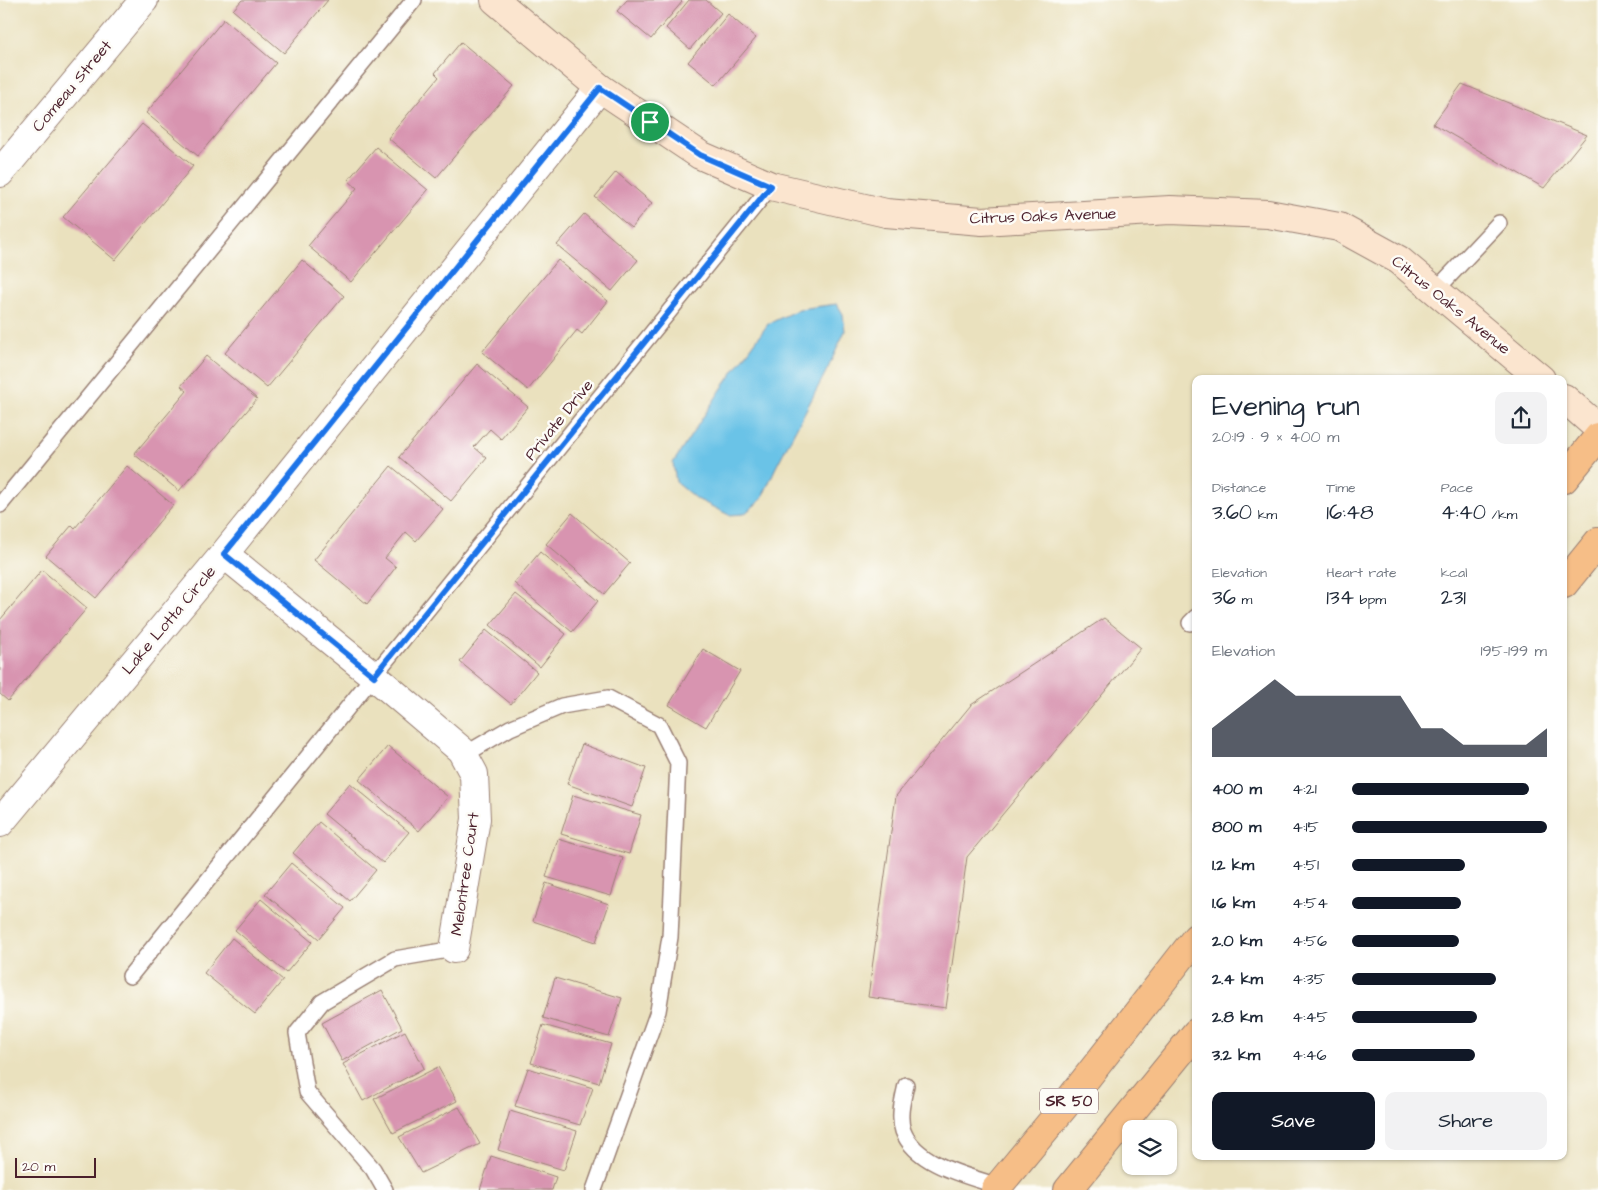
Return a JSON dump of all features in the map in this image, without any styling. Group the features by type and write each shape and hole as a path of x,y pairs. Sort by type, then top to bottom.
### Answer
{"highway":[{"path":"1567,475 1598,437"},
{"path":"1567,580 1594,548 1598,523"},
{"name":"SR 50","path":"997,1188 1063,1108 1192,943"},
{"path":"1068,1190 1192,1038"}],"street":[{"name":"Comeau Street","path":"0,173 144,0"},
{"name":"Citrus Oaks Avenue","path":"495,0 600,88 700,155 771,186 886,213 982,221 1170,210 1268,214 1339,227 1399,260 1536,375"},
{"name":"Lake Lotta Circle","path":"0,823 224,554 600,88"},
{"path":"1567,401 1598,428"},
{"name":"Melontree Court","path":"224,554 462,750 474,774 476,819 454,949"}],"lane":[{"path":"0,505 414,0"},
{"name":"Private Drive","path":"130,976 771,186"},
{"path":"1436,290 1499,223"},
{"path":"464,755 510,728 562,706 608,698 659,725 678,763 670,937 658,1011 594,1190"},
{"path":"385,1190 373,1169 307,1092 297,1033 322,1002 395,958 454,949"},
{"path":"906,1085 900,1108 903,1131 914,1147 926,1158 940,1166 997,1188"}],"water":[{"path":"837,304 843,314 845,331 761,500 744,514 729,515 695,498 676,482 673,463 722,388 768,324 799,309"}],"building":[{"path":"242,0 328,0 284,53 233,10"},
{"path":"627,0 680,0 682,2 651,39 617,11"},
{"path":"689,0 706,0 721,13 690,49 666,28"},
{"path":"728,14 756,38 716,85 688,62"},
{"path":"224,19 276,63 198,156 146,113"},
{"path":"461,42 514,86 436,178 388,138 439,77 435,73"},
{"path":"1462,84 1587,135 1544,188 1433,124"},
{"path":"142,124 193,166 115,260 63,217"},
{"path":"376,147 428,190 351,282 308,246 357,188 348,180"},
{"path":"616,172 652,203 631,228 595,197"},
{"path":"584,214 638,260 612,291 557,245"},
{"path":"302,260 344,296 267,388 225,353"},
{"path":"558,260 608,301 582,334 577,330 528,390 482,352"},
{"path":"206,356 257,399 179,491 134,454 187,391 181,386"},
{"path":"477,364 528,407 501,439 490,429 474,447 487,458 451,501 399,457"},
{"path":"127,466 173,505 96,598 46,556 72,525 75,528"},
{"path":"391,466 443,509 416,541 406,532 385,558 396,567 367,604 314,560"},
{"path":"572,513 630,563 604,594 546,544"},
{"path":"540,552 598,601 572,632 514,583"},
{"path":"42,570 87,608 8,701 0,694 0,620"},
{"path":"516,594 566,634 540,667 490,625"},
{"path":"1104,618 1141,648 967,857 946,1008 868,997 896,796 971,705"},
{"path":"486,630 537,672 511,704 460,662"},
{"path":"703,649 740,671 706,727 669,705"},
{"path":"582,744 646,768 632,807 567,784"},
{"path":"388,746 448,797 419,831 359,780"},
{"path":"350,783 409,832 383,863 324,814"},
{"path":"573,795 641,815 629,854 561,834"},
{"path":"319,822 376,870 350,901 293,853"},
{"path":"558,839 623,858 611,896 546,877"},
{"path":"291,863 345,908 319,939 265,894"},
{"path":"546,883 609,904 596,942 533,921"},
{"path":"261,899 312,942 286,973 235,930"},
{"path":"232,938 283,980 255,1014 204,973"},
{"path":"555,978 622,998 609,1037 543,1018"},
{"path":"382,990 402,1028 342,1061 322,1023"},
{"path":"543,1025 611,1044 599,1083 531,1063"},
{"path":"405,1031 424,1068 363,1101 343,1064"},
{"path":"438,1067 457,1101 393,1133 374,1099"},
{"path":"528,1068 593,1088 580,1125 515,1106"},
{"path":"459,1107 480,1144 421,1173 399,1137"},
{"path":"510,1111 577,1131 564,1170 498,1150"},
{"path":"491,1156 556,1177 552,1190 480,1190"}],"route":[{"path":"600,88 650,122 700,155 771,186 374,676 224,554 600,88"}]}
